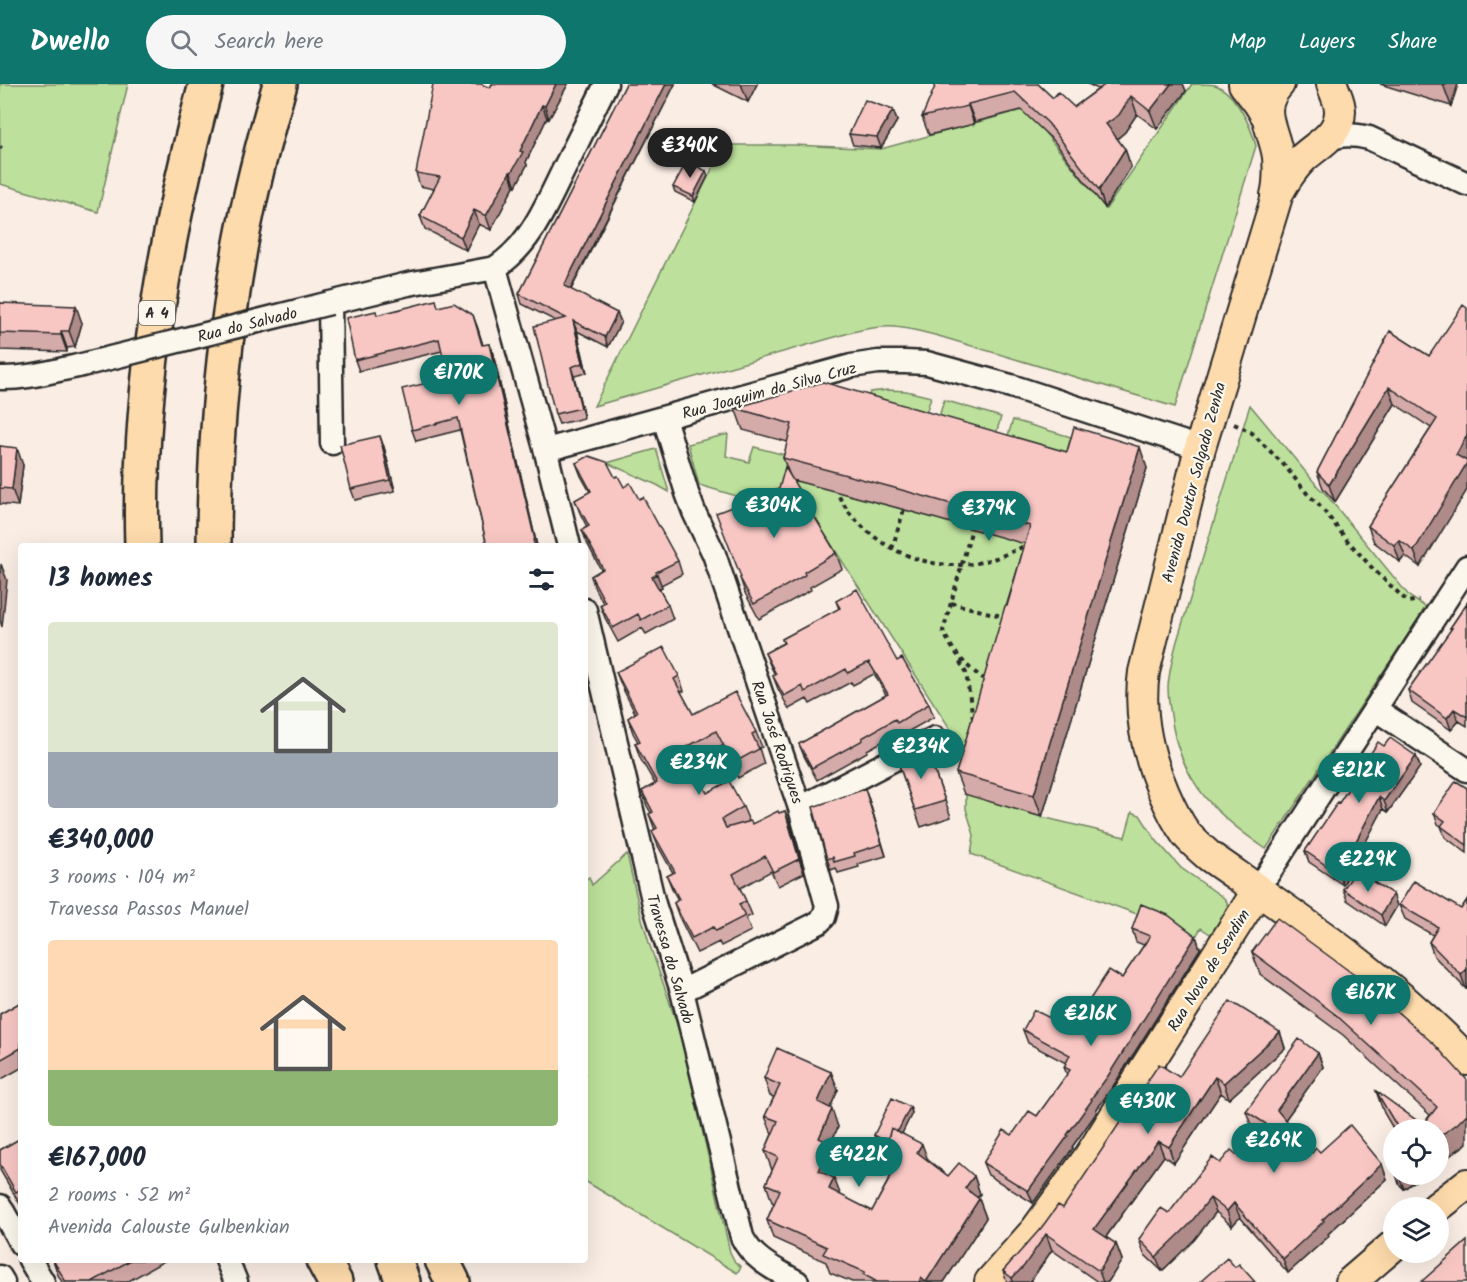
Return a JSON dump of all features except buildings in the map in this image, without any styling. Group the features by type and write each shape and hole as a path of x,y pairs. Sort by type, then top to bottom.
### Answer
{"highway":[{"name":"A 4","path":"142,543 143,456 155,329 171,228 206,84"},
{"path":"214,543 219,406 226,338 241,242 280,84"},
{"path":"322,1263 325,1282"},
{"path":"323,1263 335,1282"},
{"path":"396,1263 403,1282"},
{"path":"444,1263 453,1282"}],"main road":[{"path":"1244,84 1258,102 1276,137 1286,145 1310,148 1323,142"},
{"path":"1268,121 1267,103 1279,84"},
{"name":"Avenida Doutor Salgado Zenha","path":"1274,204 1283,183 1292,171 1331,136 1337,126 1340,114 1333,90"},
{"name":"Avenida Doutor Salgado Zenha","path":"1263,882 1209,856 1181,827 1172,812 1153,764 1146,738 1141,699 1144,672 1200,448 1277,191 1279,171 1275,143 1268,121"},
{"path":"1263,882 1394,966 1434,1000 1467,1034"},
{"path":"1263,882 1340,949 1383,982 1442,1034 1467,1060"},
{"name":"Rua Nova de Sendim","path":"990,1282 1035,1231 1089,1157 1263,882"},
{"path":"1449,1198 1467,1184"},
{"path":"1351,1282 1383,1254"}],"street":[{"path":"568,543 546,450 495,268 505,262 536,225 606,84"},
{"path":"1333,90 1346,116 1356,127 1382,144"},
{"path":"1323,142 1347,135 1358,135 1467,184"},
{"name":"Rua do Salvado","path":"0,378 23,377 78,366 408,284 495,268"},
{"path":"330,303 332,443"},
{"name":"Rua Joaquim da Silva Cruz","path":"546,450 851,366 878,362 927,363 1011,386 1200,448"},
{"name":"Rua José Rodrigues","path":"664,418 687,493 714,554 800,808 826,900 824,917 818,923 682,991"},
{"name":"Rua Nova de Sendim","path":"1263,882 1467,567"},
{"name":"Travessa do Salvado","path":"588,623 654,904 682,991 742,1237 752,1253 797,1282"},
{"path":"1375,709 1467,770"},
{"path":"800,808 935,738"},
{"path":"0,1206 18,1239"},
{"path":"32,1263 43,1282"},
{"path":"228,1263 236,1282"},
{"path":"0,1277 3,1282"}],"path":[{"path":"1210,412 1251,432 1317,502 1374,570 1408,602 1419,600 1437,611"},
{"path":"835,484 845,506 871,536 892,549 921,560 962,565 988,561 1034,541"},
{"path":"892,549 908,496"},
{"path":"974,727 966,673 943,631 976,516"},
{"path":"951,603 1014,619"},
{"path":"957,656 965,665 990,683"}],"green space":[{"path":"0,84 128,84 98,212 0,184"},
{"path":"1192,84 1215,85 1230,95 1242,111 1256,146 1175,407 942,337 906,328 888,327 848,333 594,406 724,145 881,149 1026,109 1106,209"},
{"path":"906,391 931,397 921,430 864,414 870,392"},
{"path":"944,400 1001,417 991,451 934,434"},
{"path":"1250,405 1410,597 1426,607 1266,849 1219,812 1195,784 1178,749 1168,692 1170,669 1177,641"},
{"path":"1013,420 1071,437 1061,471 1002,454"},
{"path":"728,434 726,456 749,462 754,447 797,458 791,479 1038,546 985,800 1042,817 1125,837 1132,812 1140,815 1156,840 1181,868 1227,902 1228,911 1213,936 1201,928 1193,941 1202,949 1173,927 971,854 974,835 966,809 966,789 951,730 815,519 699,485 688,444"},
{"path":"656,449 669,492 607,463"},
{"path":"627,854 650,946 681,1037 730,1252 735,1262 741,1267 737,1273 588,1183 589,877 592,885"}]}
